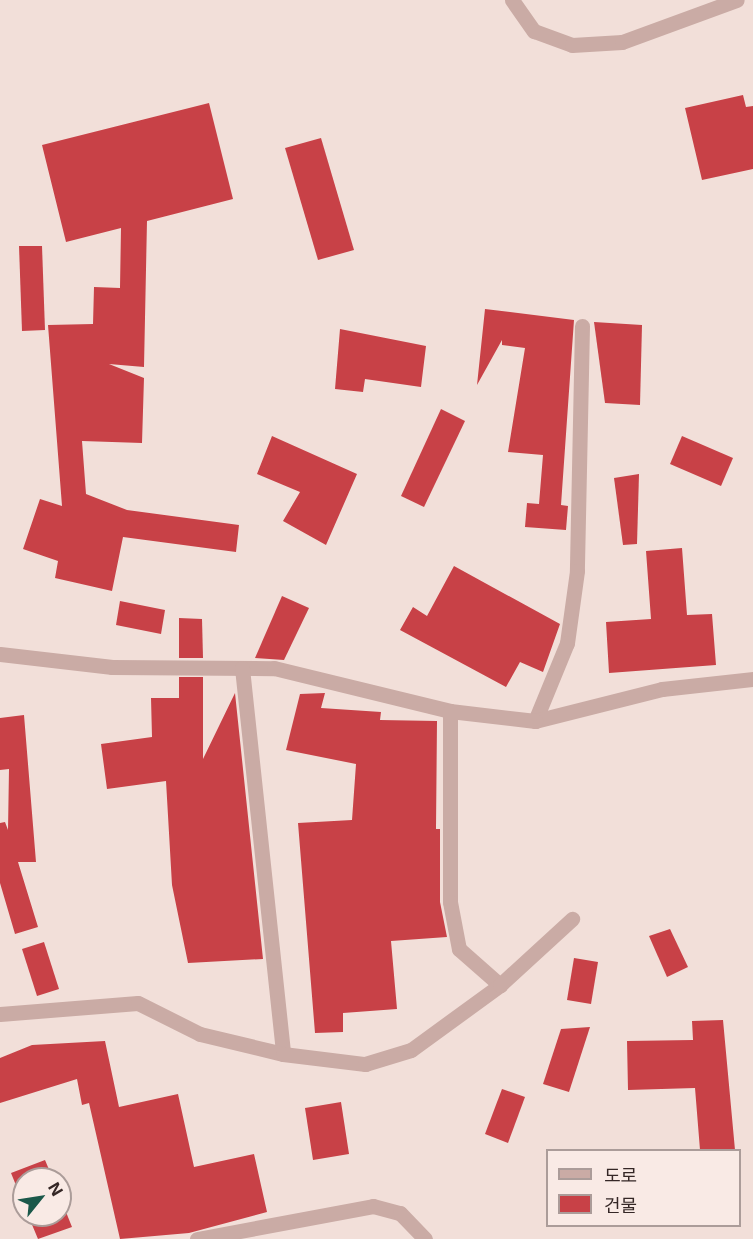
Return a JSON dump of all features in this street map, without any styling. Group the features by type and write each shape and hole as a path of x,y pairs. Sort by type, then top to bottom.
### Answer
{"street":[{"path":"512,0 534,31 572,45 622,42 737,0"},
{"path":"535,721 567,643 577,571 582,326"},
{"path":"0,654 112,666 274,668 450,711 535,721 662,689 753,679"},
{"path":"242,668 283,1054"},
{"path":"450,711 450,902 459,949 500,985"},
{"path":"0,1014 138,1004 200,1034 283,1054 365,1064 411,1050 500,985 572,918"},
{"path":"197,1239 373,1206 400,1213 424,1239"}],"building":[{"path":"743,95 746,107 753,106 753,169 702,180 685,108"},
{"path":"209,103 233,199 147,221 144,367 109,364 144,378 142,443 82,441 86,494 127,510 239,525 236,552 123,537 112,591 55,578 58,561 23,549 40,499 62,506 48,325 93,324 94,287 120,288 121,228 66,242 42,145"},
{"path":"321,138 354,250 318,260 285,148"},
{"path":"19,246 42,246 45,330 22,331"},
{"path":"485,309 574,320 561,505 568,506 566,530 525,527 527,503 539,504 543,455 508,452 525,348 502,345 502,340 477,385"},
{"path":"594,322 642,325 640,405 605,403"},
{"path":"340,329 426,346 421,387 365,379 363,392 335,389"},
{"path":"441,409 465,421 424,507 401,496"},
{"path":"272,436 357,474 326,545 283,521 300,492 257,474"},
{"path":"682,436 733,458 721,486 670,464"},
{"path":"639,474 637,544 623,545 614,478"},
{"path":"682,548 687,615 712,614 716,665 609,673 606,622 651,619 646,551"},
{"path":"454,566 560,624 543,672 520,662 506,687 400,630 413,607 427,616"},
{"path":"282,596 309,608 284,660 255,658"},
{"path":"120,601 165,610 161,634 116,625"},
{"path":"179,618 202,619 203,658 179,658"},
{"path":"179,677 203,677 203,759 235,693 263,959 188,963 172,885 166,781 107,789 101,744 152,737 151,698 179,698"},
{"path":"325,693 321,708 381,712 380,720 437,721 436,829 440,829 440,902 447,937 391,941 397,1009 343,1013 343,1032 315,1033 298,823 352,820 356,764 286,750 300,694"},
{"path":"24,715 36,862 18,862 38,927 15,934 0,883 0,823 5,822 8,830 9,769 0,770 0,718"},
{"path":"670,929 688,967 667,977 649,936"},
{"path":"44,942 59,989 37,996 22,949"},
{"path":"574,958 598,962 591,1004 567,1000"},
{"path":"723,1020 735,1149 700,1149 695,1088 628,1090 627,1041 693,1040 692,1021"},
{"path":"590,1027 569,1092 543,1084 561,1029"},
{"path":"105,1041 119,1107 178,1094 194,1167 254,1154 267,1212 189,1233 120,1239 89,1103 82,1105 77,1079 0,1103 0,1058 32,1045"},
{"path":"502,1089 525,1097 508,1143 485,1134"},
{"path":"341,1102 349,1154 313,1160 305,1108"},
{"path":"45,1160 48,1167 27,1167"},
{"path":"33,1227 72,1227 38,1239"}]}
